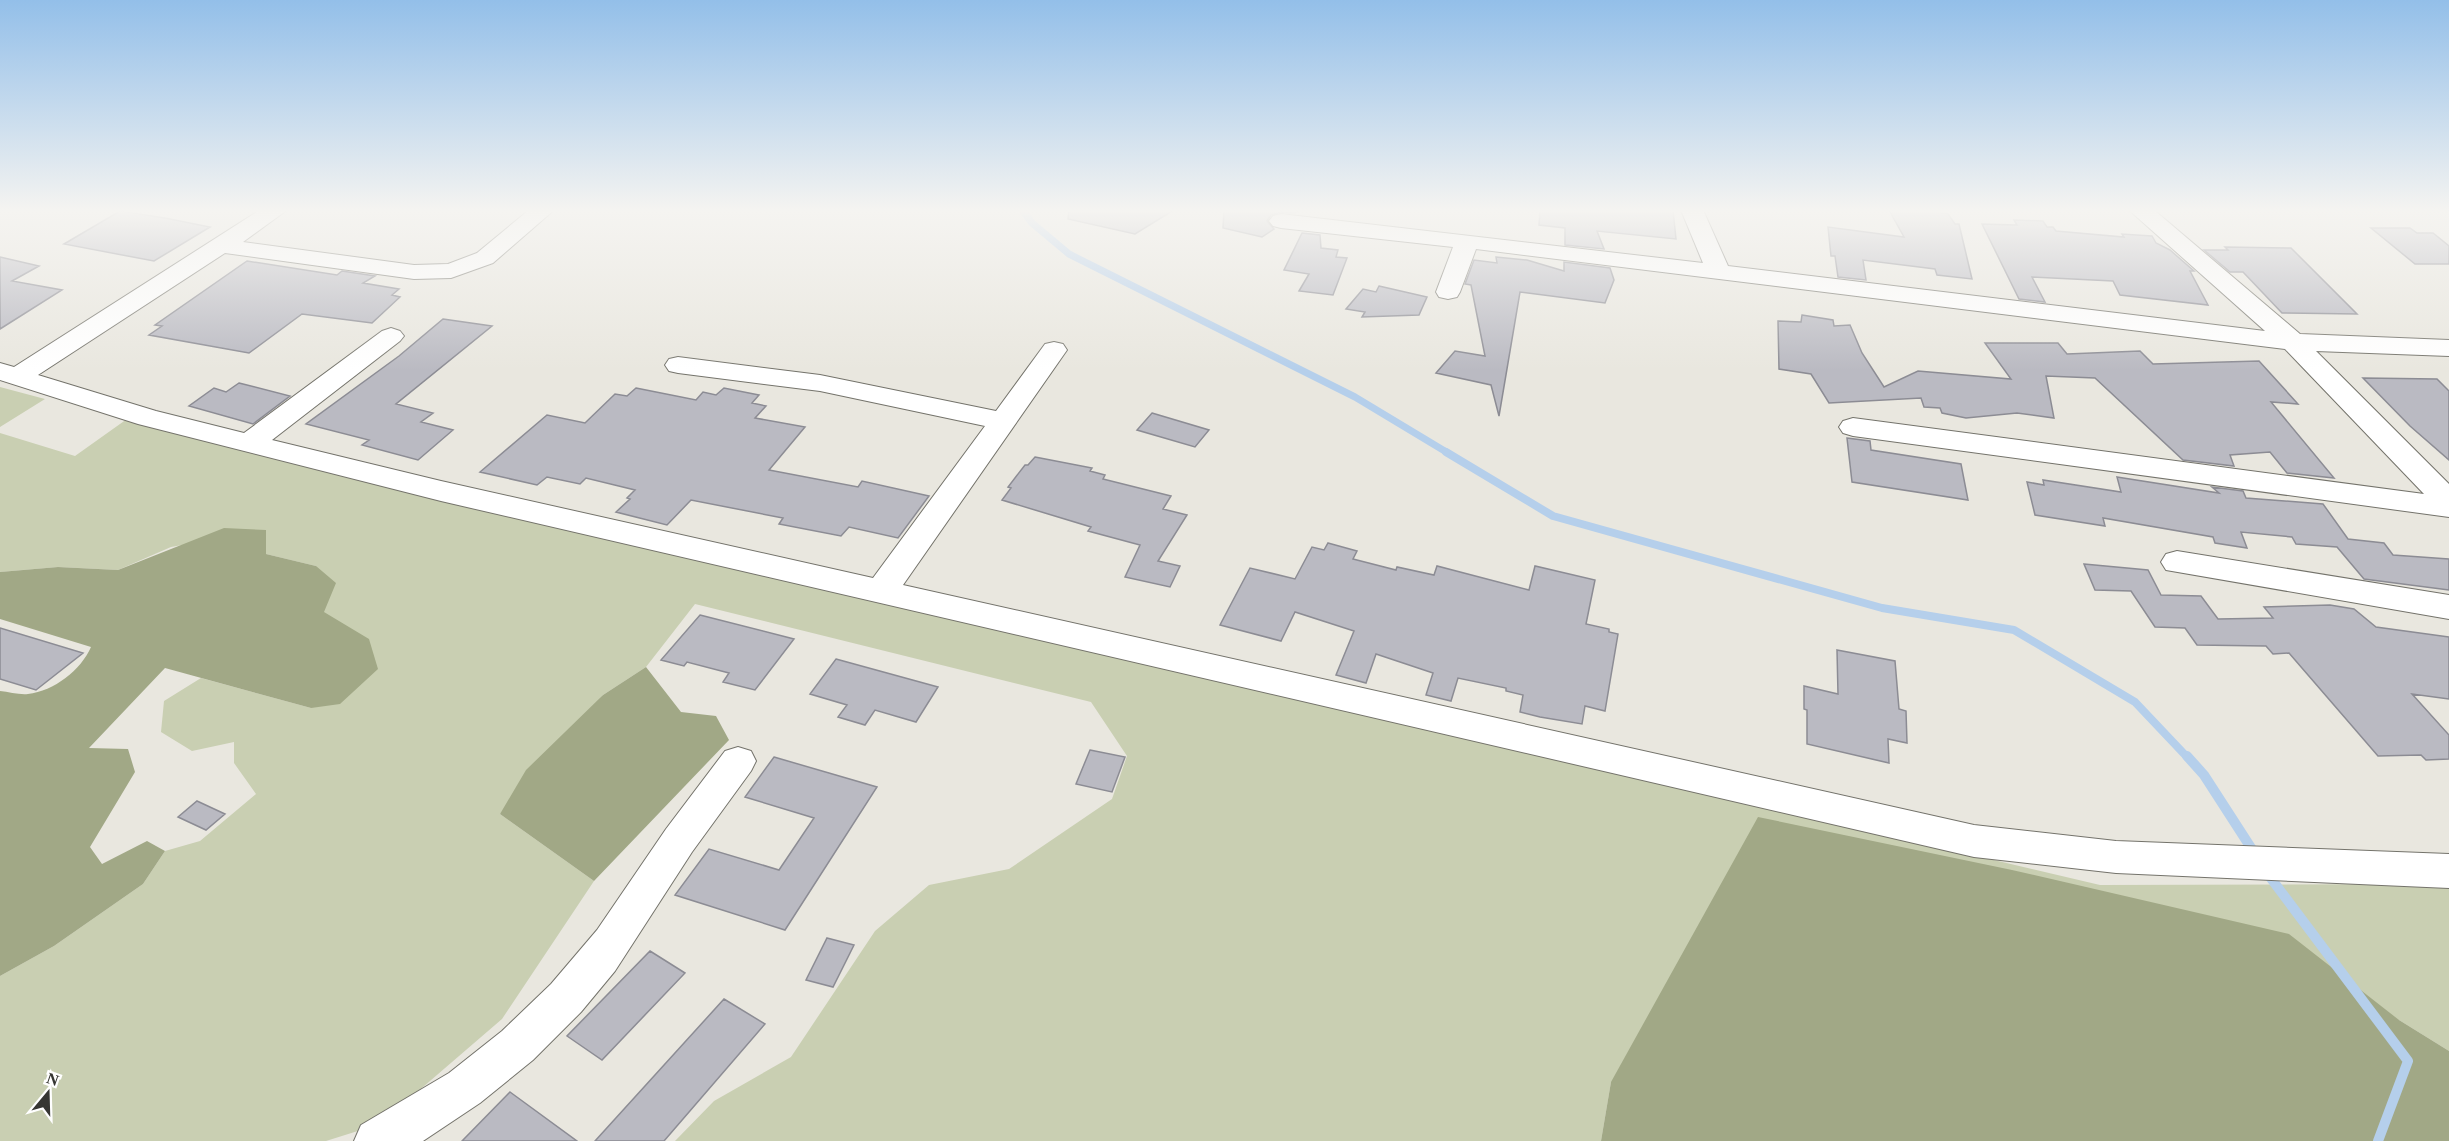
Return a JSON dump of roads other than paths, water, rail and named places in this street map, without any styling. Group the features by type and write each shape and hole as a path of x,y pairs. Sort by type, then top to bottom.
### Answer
{"street":[{"path":"9,374 195,263"},
{"path":"358,263 434,273 477,263"},
{"path":"1448,292 1459,263"},
{"path":"1645,263 2293,342 2449,348"},
{"path":"1715,263 1719,272"},
{"path":"2202,263 2293,342 2449,502"},
{"path":"248,444 391,336"},
{"path":"882,590 1054,350"},
{"path":"678,365 820,383 1003,421"},
{"path":"9,374 59,392 248,444 441,491 1974,841 2116,857 2449,871"},
{"path":"1853,427 2449,507"},
{"path":"2177,562 2449,607"},
{"path":"378,1141 416,1122 483,1077 550,1014 590,971 708,799 738,761"}],"waterway":[{"path":"1087,263 1355,397 1448,453"},
{"path":"1446,452 1553,516 1882,608 2014,630 2135,702 2188,758"},
{"path":"2187,756 2204,775 2255,854"},
{"path":"2267,873 2408,1061 2378,1141"}]}
